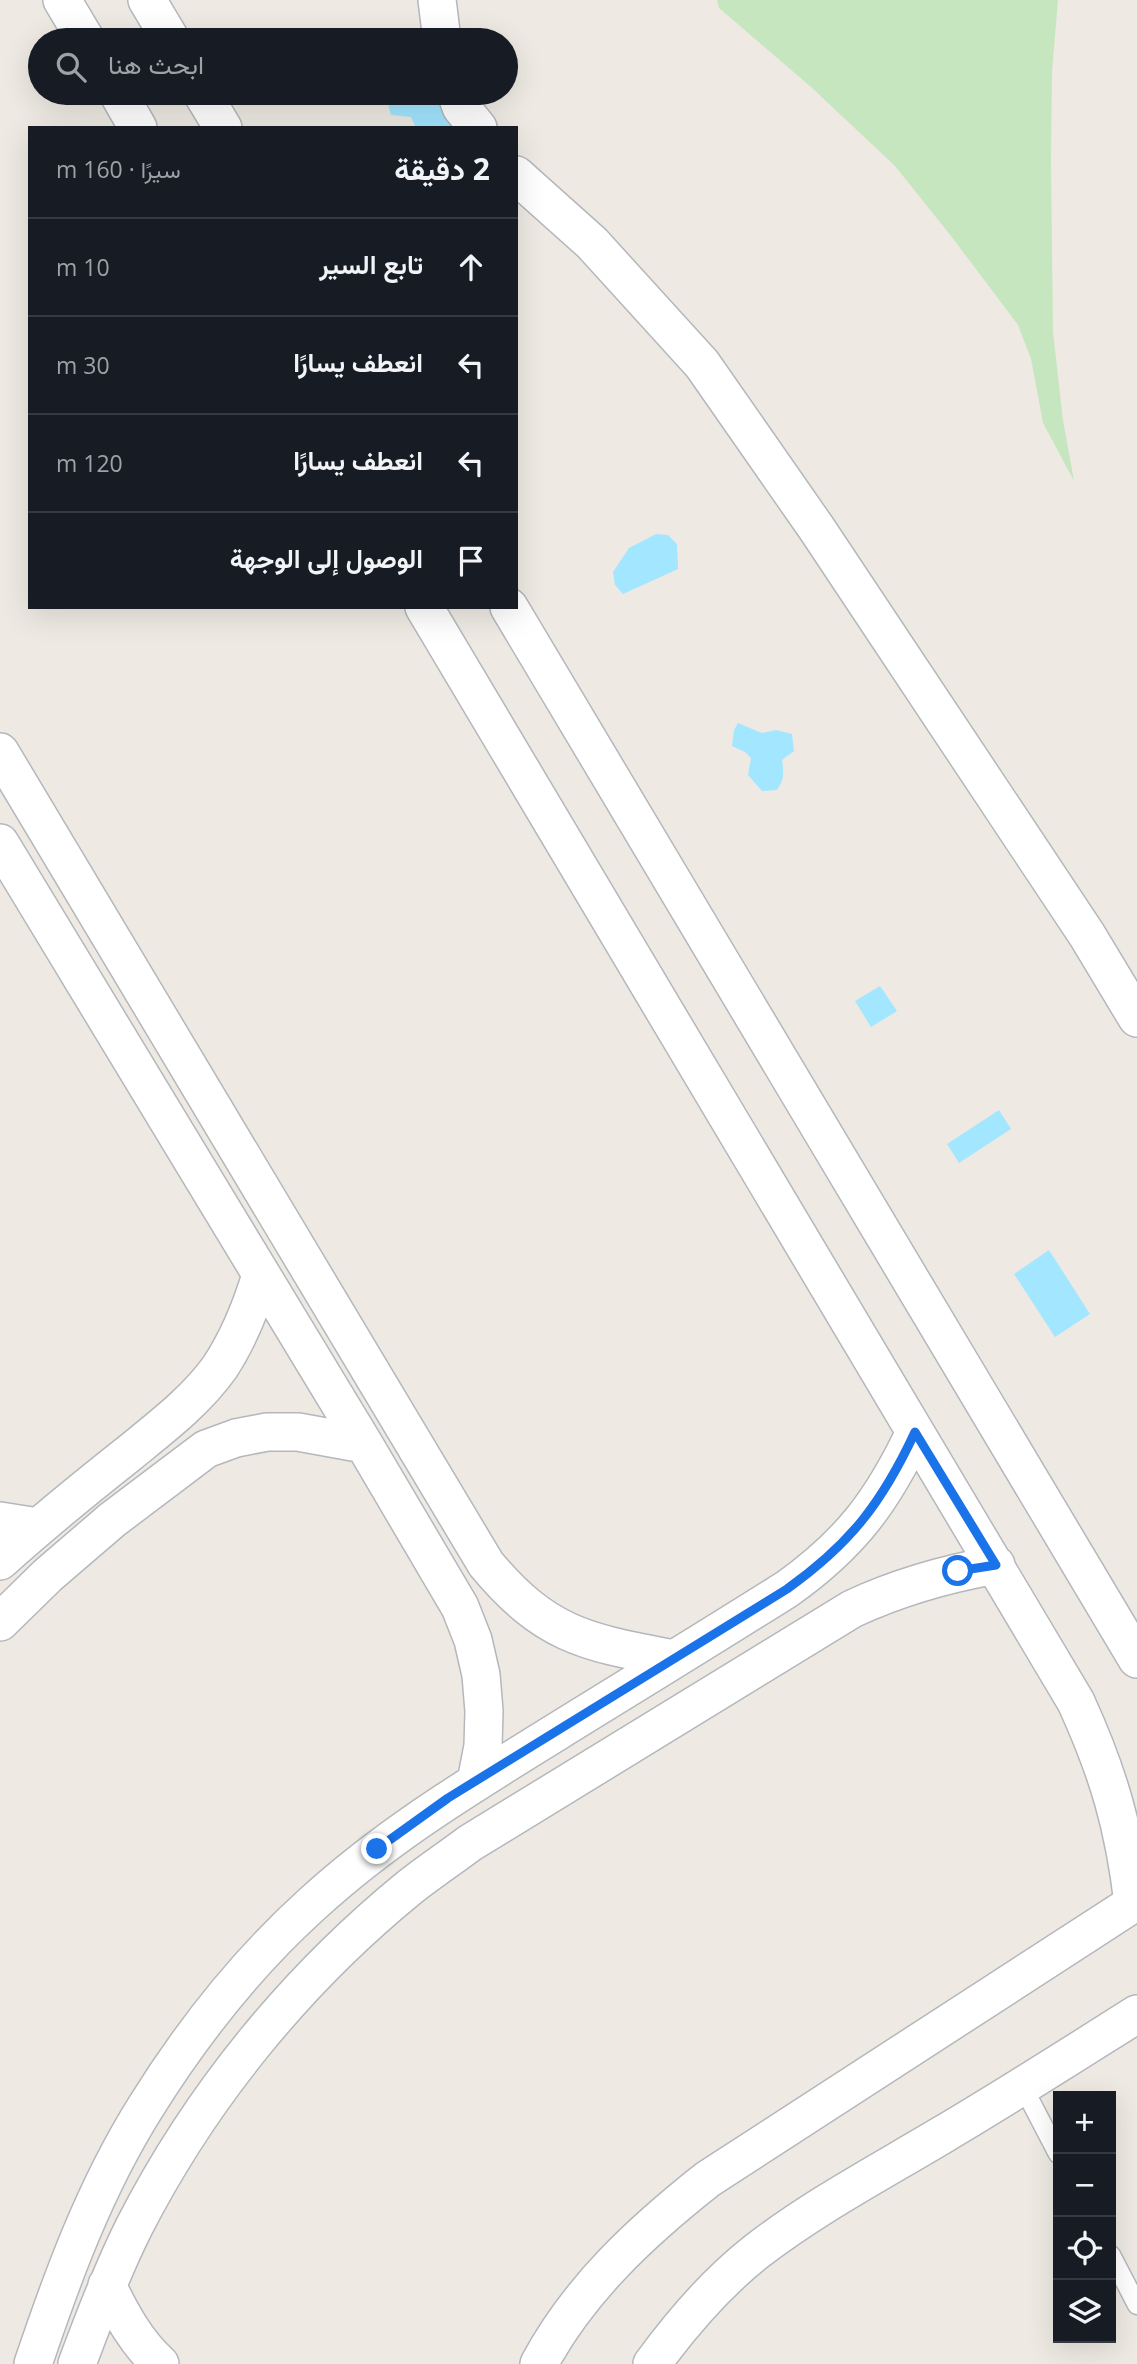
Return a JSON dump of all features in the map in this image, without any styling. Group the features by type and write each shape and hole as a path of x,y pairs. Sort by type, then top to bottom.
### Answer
{"street":[{"path":"62,0 79,28"},
{"path":"146,0 164,28"},
{"path":"437,0 440,28"},
{"path":"125,105 137,126"},
{"path":"209,105 222,126"},
{"path":"460,105 476,126"},
{"path":"518,177 592,243 702,364 817,529 1087,936 1137,1018"},
{"path":"425,609 1076,1702 1098,1750 1114,1800 1124,1838 1135,1902 708,2179 660,2216 617,2259 578,2305 539,2364"},
{"path":"510,609 1137,1660"},
{"path":"0,752 486,1564 506,1588 528,1608 577,1637 602,1645 674,1659"},
{"path":"0,844 460,1607 473,1640 481,1675 484,1711 476,1782"},
{"path":"0,1561 172,1418 197,1394 219,1368 237,1339 251,1308 261,1275"},
{"path":"0,1622 48,1575 112,1520 205,1449 236,1438 267,1432 298,1432 364,1444"},
{"path":"33,2364 66,2266 102,2186 144,2109 193,2036 249,1969 310,1906 377,1849 448,1798 787,1589 820,1565 850,1536 876,1505 898,1470 915,1432"},
{"path":"0,1521 38,1527"},
{"path":"77,2364 107,2285 134,2227 170,2162 210,2101 247,2052 303,1987 355,1935 411,1887 470,1843 852,1609 922,1581 958,1571 996,1565"},
{"path":"652,2364 711,2292 756,2252 815,2211 1023,2087 1137,2014"},
{"path":"107,2285 137,2338 160,2364"}],"lane":[{"path":"1023,2087 1053,2144"},
{"path":"1116,2265 1137,2305"}],"green space":[{"path":"717,0 1058,0 1052,72 1053,332 1063,420 1074,481 1043,423 1031,359 1018,325 895,166 811,87 719,8"}],"water":[{"path":"388,105 442,105 451,126 415,126 411,117 391,115"},
{"path":"656,534 668,535 677,544 678,569 623,594 615,585 613,572 629,548"},
{"path":"738,723 762,733 776,730 792,734 794,751 782,760 783,776 777,790 762,791 748,775 751,758 732,746 734,730"},
{"path":"880,986 897,1011 871,1027 855,1001"},
{"path":"999,1110 1011,1129 959,1163 947,1144"},
{"path":"1049,1250 1090,1314 1055,1337 1014,1274"}],"route":[{"path":"377,1849 448,1798 787,1589 820,1565 850,1536 876,1505 898,1470 915,1432 996,1565 958,1571"}]}
